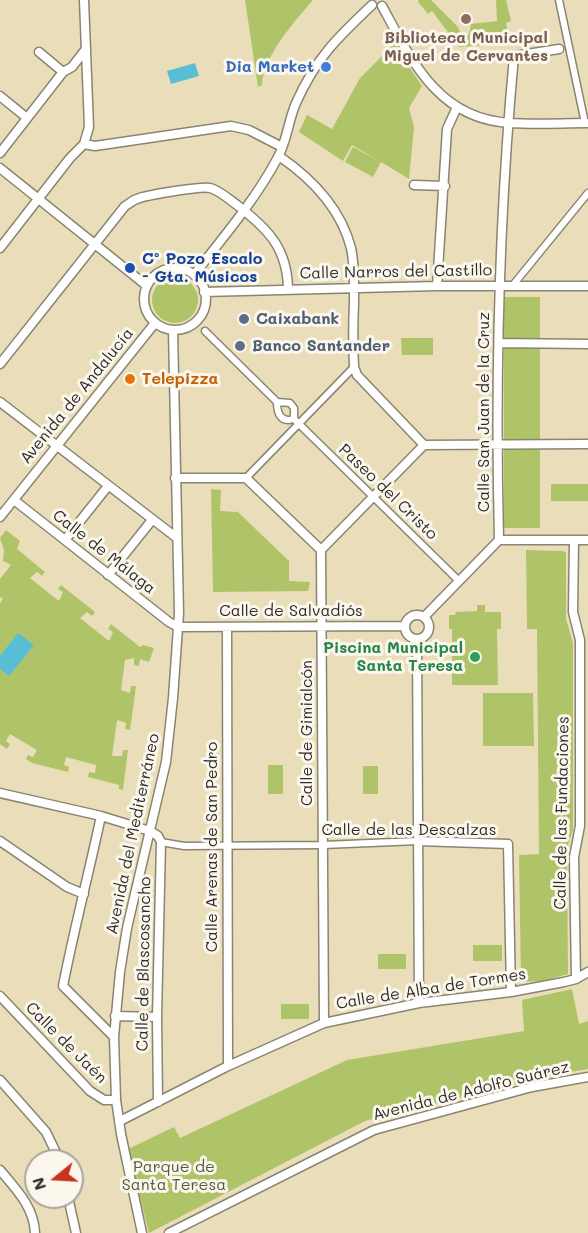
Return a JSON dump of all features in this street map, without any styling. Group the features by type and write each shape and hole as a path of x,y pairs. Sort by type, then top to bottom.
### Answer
{"street":[{"path":"0,248 70,158 84,144 89,127 84,0"},
{"path":"194,275 245,211 281,151 296,104 310,73 327,48 370,3 384,3 419,73 435,91 457,107 482,117 508,123 586,123 559,0"},
{"path":"0,153 63,72 72,67 86,49"},
{"name":"Calle San Juan de la Cruz","path":"499,540 497,445 499,343 508,123 514,56 559,49"},
{"path":"39,52 63,72"},
{"path":"72,67 87,73"},
{"path":"0,96 27,118"},
{"path":"437,286 447,129 457,107"},
{"path":"84,144 95,146 231,126 249,130 281,151 320,191 341,223 351,248 355,287 354,367 357,375 424,445"},
{"path":"0,168 147,286"},
{"path":"414,185 445,186"},
{"path":"0,364 125,206 138,198 210,188 245,211 269,233 283,255 288,274 288,288"},
{"path":"513,285 588,193"},
{"path":"177,269 194,275 202,285 204,292 206,301 203,311 197,320 184,329 163,328 155,322 146,309 144,297 147,286 155,276 165,270 177,269"},
{"name":"Calle Narros del Castillo","path":"204,292 288,288 588,286"},
{"name":"Avenida de Andalucía","path":"0,517 155,322"},
{"name":"Avenida del Mediterráneo","path":"142,1233 116,1100 114,1037 128,928 166,762 173,698 178,627 173,330"},
{"name":"Paseo del Cristo","path":"205,331 277,402 282,419 297,421"},
{"path":"499,343 588,344"},
{"path":"246,478 297,421 354,367"},
{"path":"0,402 177,538"},
{"name":"Paseo del Cristo","path":"277,402 290,403 294,408 297,421 459,580"},
{"path":"175,478 246,478 321,550 424,445 588,444"},
{"path":"65,540 108,486"},
{"name":"Calle de Málaga","path":"14,500 178,627"},
{"path":"108,574 152,520"},
{"path":"424,616 499,540 588,540"},
{"name":"Calle de las Fundaciones","path":"574,540 573,612 580,640 584,735 580,826 574,857 576,979"},
{"name":"Calle de Gimialcón","path":"321,550 324,1023"},
{"path":"411,616 424,616 429,629 424,637 417,639 408,635 405,626 411,616"},
{"name":"Calle de Salvadiós","path":"178,627 405,626"},
{"name":"Calle Arenas de San Pedro","path":"226,627 228,1066"},
{"path":"417,639 419,1003"},
{"path":"0,793 101,816 150,831 158,836 161,842"},
{"path":"101,816 72,937 63,986 114,1037"},
{"path":"0,841 67,887 84,894"},
{"name":"Calle de las Descalzas","path":"161,842 184,846 323,845 418,841 508,844 511,992"},
{"name":"Calle de Blascosancho","path":"158,1102 156,1017 161,842"},
{"name":"Calle de Alba de Tormes","path":"120,1121 228,1066 324,1023 419,1003 511,992 576,979 588,972"},
{"name":"Calle de Jaén","path":"0,996 90,1091 104,1100 116,1100"},
{"path":"115,1016 156,1017"},
{"name":"Avenida de Adolfo Suárez","path":"169,1233 374,1130 532,1087 588,1077"},
{"path":"0,1080 42,1125 56,1149"},
{"path":"0,1170 22,1196 31,1213 36,1233"},
{"path":"71,1209 76,1233"}],"green space":[{"path":"245,0 313,0 289,28 274,51 268,62 262,85 258,87"},
{"path":"419,0 431,0 458,27 460,32 469,35 471,24 497,21 496,0 506,0 511,21 506,23 510,43 459,47 432,11 428,14 418,2"},
{"path":"394,44 422,86 409,108 414,127 409,179 381,162 373,177 345,162 353,147 379,161 352,145 343,161 299,132 307,115 332,129 360,78"},
{"path":"180,277 192,283 197,291 197,309 192,317 184,322 170,323 162,320 155,313 152,295 155,287 162,280"},
{"path":"504,297 540,297 540,528 504,528"},
{"path":"401,338 433,338 433,355 402,355"},
{"path":"551,484 588,484 588,501 551,501"},
{"path":"211,489 221,490 220,511 238,512 289,561 289,581 310,582 308,591 213,592"},
{"path":"6,530 20,541 17,549 45,572 42,576 37,572 30,578 59,601 63,592 58,589 61,585 95,612 92,616 87,612 80,618 109,641 113,632 108,629 111,624 140,647 143,645 154,648 149,662 140,659 139,666 134,665 134,658 125,660 121,690 130,693 131,686 136,686 130,730 125,729 126,723 117,720 112,756 122,756 123,750 128,750 123,790 119,789 119,785 88,777 89,772 95,773 96,765 66,757 64,765 69,767 68,772 32,763 26,759 28,755 33,757 37,750 10,734 6,741 10,744 7,749 0,744 0,603 3,599 0,597 0,579 11,565 3,561 4,550 0,538"},
{"path":"526,550 566,553 566,619 573,643 573,830 567,848 568,974 543,981 521,982 519,855 539,854 537,629 527,629"},
{"name":"Piscina Municipal Santa Teresa","path":"477,605 485,605 485,612 501,612 501,629 497,629 498,685 452,685 452,629 449,629 449,615 455,615 456,612 477,611"},
{"path":"483,693 533,693 534,746 483,746"},
{"path":"268,765 283,765 283,794 268,794"},
{"path":"363,766 378,766 378,794 363,794"},
{"path":"473,945 502,945 502,961 473,961"},
{"path":"378,954 406,954 406,969 378,969"},
{"name":"Parque de Santa Teresa","path":"572,989 579,1024 588,1021 588,1069 553,1075 365,1121 149,1233 128,1149 174,1127 180,1138 347,1060 524,1031 522,1000"},
{"path":"281,1004 309,1004 309,1019 281,1019"}],"water":[{"path":"195,63 199,76 171,84 167,71"},
{"path":"18,633 34,645 9,676 0,669 0,656"}],"place":[{"name":"Biblioteca Municipal Miguel de Cervantes","path":"466,19"},
{"name":"Dia Market","path":"326,67"},
{"name":"Cº Pozo Escalo - Gta. Músicos","path":"130,268"},
{"name":"Caixabank","path":"244,319"},
{"name":"Banco Santander","path":"240,346"},
{"name":"Telepizza","path":"130,379"},
{"name":"Piscina Municipal Santa Teresa","path":"475,657"}]}
